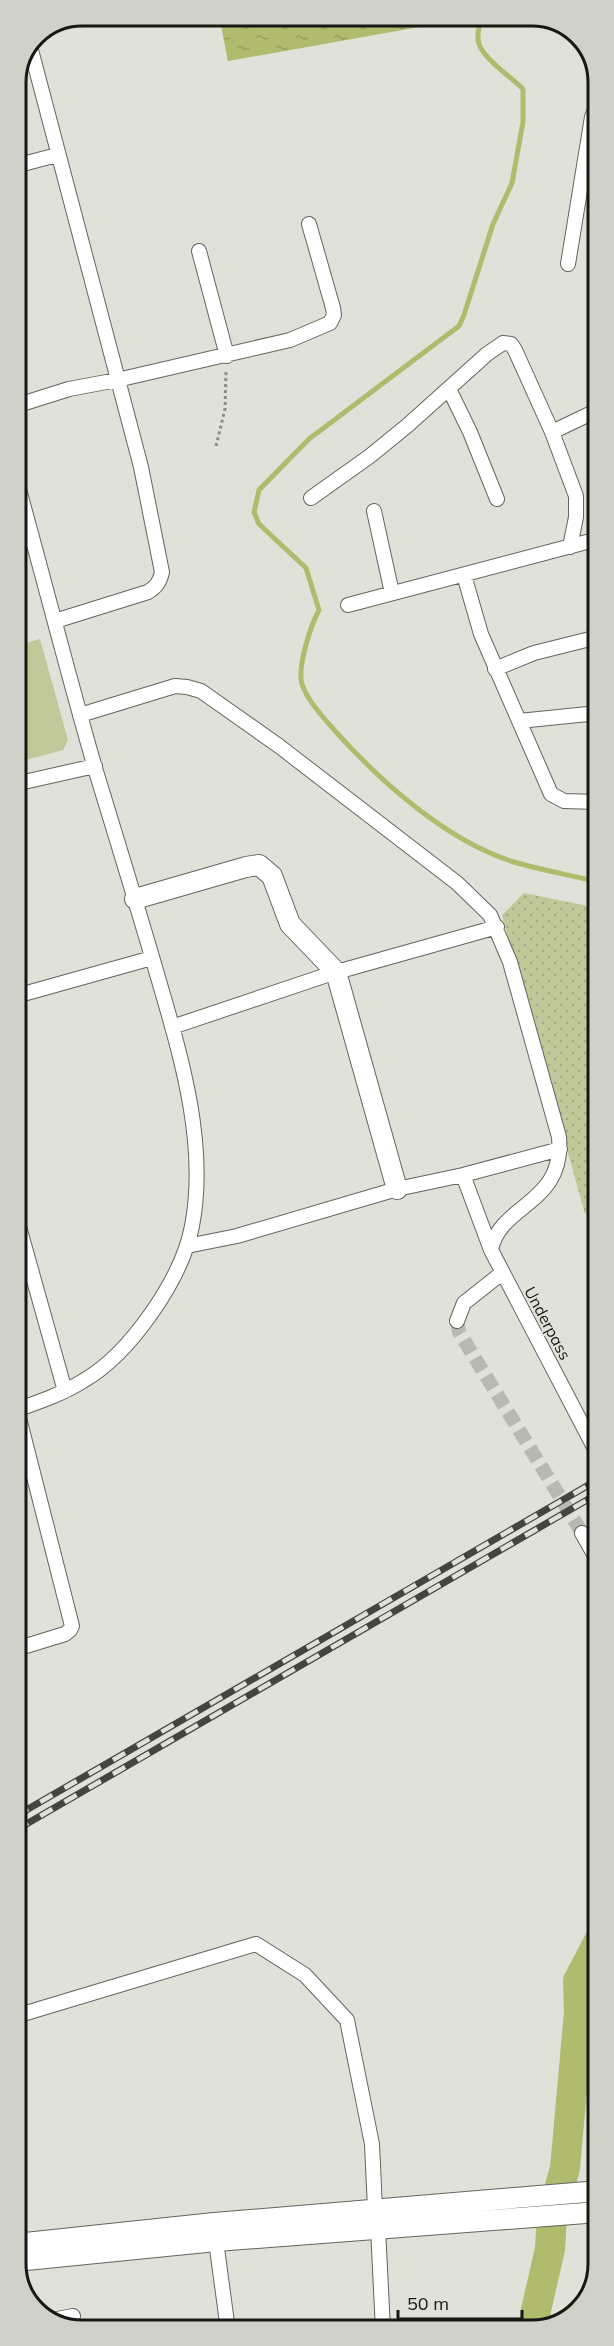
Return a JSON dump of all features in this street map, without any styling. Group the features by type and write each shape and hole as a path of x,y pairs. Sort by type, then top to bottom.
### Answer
{"main road":[{"path":"135,899 259,865 272,876 290,924 336,972 397,1189"},
{"path":"26,2260 216,2241 522,2196 588,2192"},
{"path":"26,2243 377,2219 522,2217 588,2213"}],"street":[{"path":"32,56 117,380 161,563 160,579 154,588 147,592 55,621"},
{"path":"568,264 588,142"},
{"path":"26,163 57,155"},
{"path":"26,403 69,389 227,356 290,340 323,326 333,319 333,308 309,224"},
{"path":"199,251 227,356"},
{"path":"311,498 370,456 499,344 507,342 515,350 572,480 576,496 576,517 570,547"},
{"path":"449,389 470,432 497,499"},
{"path":"552,432 588,415"},
{"path":"374,511 392,593"},
{"path":"26,515 80,715 172,1027 193,1118 196,1195 187,1246 169,1284 148,1319 106,1366 85,1381 26,1406"},
{"path":"348,605 588,542"},
{"path":"464,575 476,618 495,669 551,794 556,799 564,801 588,802"},
{"path":"495,669 534,653 588,640"},
{"path":"80,715 175,686 201,692 279,746 479,902 497,927 510,962 560,1137 558,1166 554,1176 531,1202 494,1237 491,1251"},
{"path":"519,721 588,714"},
{"path":"26,782 95,766"},
{"path":"172,1027 336,972 497,927"},
{"path":"26,993 152,958"},
{"path":"187,1246 237,1236 397,1189 463,1175 560,1149"},
{"name":"Underpass","path":"463,1175 491,1251 588,1436"},
{"path":"26,1252 64,1391"},
{"path":"457,1321 464,1303 502,1273"},
{"path":"26,1449 72,1626 65,1634 26,1646"},
{"path":"582,1533 588,1544"},
{"path":"26,2013 256,1944 305,1975 347,2020 372,2144 382,2320"},
{"path":"216,2241 227,2320"},
{"path":"66,2318 74,2316"}],"path":[{"path":"216,446 225,409 227,356"}],"shaded area":[{"path":"40,639 68,740 63,750 26,760 26,643"},
{"path":"524,893 588,906 588,1212 585,1214 502,915"}],"water":[{"path":"221,26 425,26 228,61"}],"waterway":[{"path":"480,26 478,40 482,50 492,62 523,89 523,122 512,183 493,224 459,326 309,439 259,490 254,512 259,524 306,568 319,610 303,657 302,684 312,703 336,732 395,790 440,825 464,840 514,862 588,880"},
{"path":"536,2320 550,2249 552,2216 565,2168 579,2012 578,1981 588,1962"}],"tunnel":[{"path":"457,1321 459,1332 582,1533"}],"railway":[{"path":"26,1810 588,1485"},
{"path":"26,1824 588,1499"}]}
